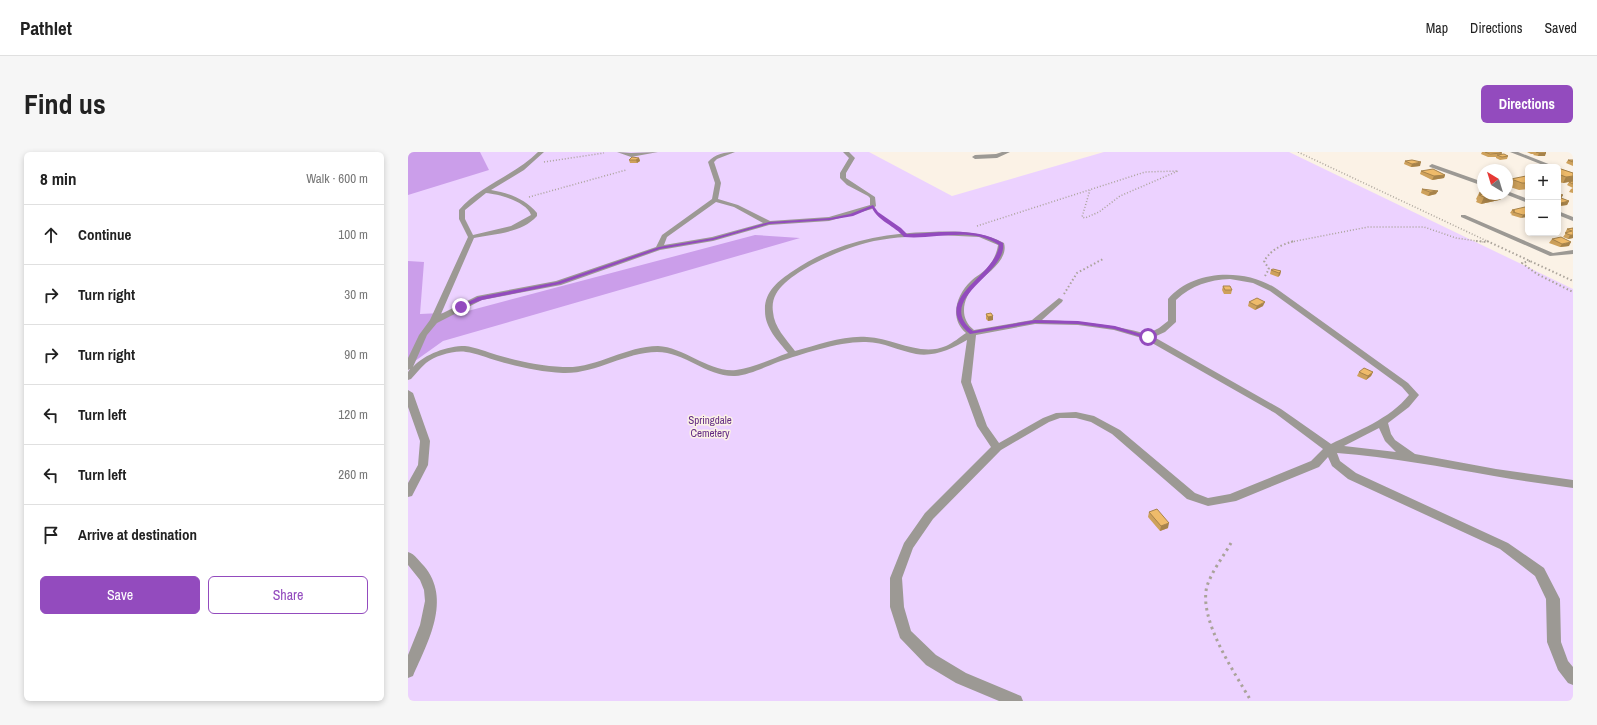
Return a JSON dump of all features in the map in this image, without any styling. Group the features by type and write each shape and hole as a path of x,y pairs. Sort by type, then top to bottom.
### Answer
{"street":[{"path":"471,238 462,220 462,210 469,202 485,191 530,164 541,152"},
{"path":"620,152 630,155 655,152"},
{"path":"659,248 664,236 715,200 718,183 711,162 715,158 732,152"},
{"path":"434,322 480,298 558,283 659,248 713,239 769,223 830,219 851,215 873,206 873,198 869,193 849,183 843,178 843,173 852,158 846,152"},
{"path":"976,157 997,156 1006,152"},
{"path":"1513,152 1545,164"},
{"path":"1432,166 1477,182"},
{"path":"471,238 501,230 531,219 534,213 517,200 502,193 485,191"},
{"path":"1513,195 1525,200"},
{"path":"715,200 733,204 742,211 769,223"},
{"path":"1561,214 1573,219"},
{"path":"1463,216 1501,234 1552,255 1573,252"},
{"path":"793,354 769,321 768,302 777,286 799,270 836,251 866,240 905,236 950,234 978,235 993,239 1002,244 1001,253 989,270 964,294 959,310 962,325 972,333"},
{"path":"408,367 423,336 434,322 471,238"},
{"path":"1016,701 961,678 931,660 905,634 897,606 896,578 908,546 929,516 997,448 1046,420 1059,415 1076,415 1094,419 1116,432 1191,496 1208,502 1232,498 1315,464 1330,449 1383,422 1406,405 1414,395 1405,385 1282,296 1267,286 1252,280 1233,277 1214,278 1190,284 1180,290 1172,299 1172,322 1162,330 1148,337"},
{"path":"1035,322 1059,300"},
{"path":"408,377 423,361 444,352 465,349 519,364 563,370 582,369 636,352 658,349 676,353 720,371 735,373 752,370 793,354 846,341 866,339 883,341 917,352 935,351 948,348 972,333 1035,322 1078,323 1115,328 1148,337 1278,411 1330,449 1336,463 1352,476 1504,546 1540,572 1553,599 1554,642 1564,666 1573,678"},
{"path":"972,333 966,382 982,426 997,448"},
{"path":"408,392 425,442 423,465 408,492"},
{"path":"1383,422 1385,435 1389,440 1394,445 1416,458"},
{"path":"1330,449 1376,452 1573,484"},
{"path":"408,558 426,580 432,604 422,638 408,671"}],"path":[{"path":"1298,152 1573,281"},
{"path":"530,164 604,153"},
{"path":"517,200 626,170"},
{"path":"974,227 1145,172 1178,171 1120,196 1099,213 1085,218 1082,217 1090,190"},
{"path":"873,206 877,213 900,229 905,236"},
{"path":"1269,269 1264,261 1271,251 1283,244 1303,238 1368,227 1424,226 1456,238 1485,241 1499,246"},
{"path":"1059,300 1070,287 1077,273 1103,259"},
{"path":"1530,261 1522,263 1537,274 1573,292"},
{"path":"1231,543 1207,588 1207,607 1224,654 1252,701"}],"green space":[{"name":"Springdale Cemetery","path":"408,152 869,152 952,196 1104,152 1289,152 1573,289 1573,701 408,701"}],"shaded area":[{"path":"408,152 480,152 489,170 408,195"},
{"path":"755,235 800,238 443,341 408,366 408,261 424,262 420,314 464,312"}],"building":[{"path":"1485,152 1499,152 1502,153 1490,154"},
{"path":"1504,154 1508,156 1502,157 1497,155"},
{"path":"632,157 639,158 636,160 629,160"},
{"path":"1412,160 1421,162 1412,164 1405,161"},
{"path":"1433,169 1445,175 1434,176 1421,171"},
{"path":"1561,169 1573,173 1573,176 1566,177 1561,175"},
{"path":"1525,176 1525,183 1513,180"},
{"path":"1422,189 1438,191 1430,192"},
{"path":"1561,198 1569,201 1561,203"},
{"path":"1525,207 1525,215 1513,212 1515,211 1512,210"},
{"path":"1573,228 1573,235 1565,233 1572,231 1567,229"},
{"path":"1561,237 1571,242 1562,244 1552,239"},
{"path":"1271,270 1281,271 1279,273"},
{"path":"1223,286 1230,286 1232,290 1225,290"},
{"path":"1257,298 1265,302 1257,306 1249,302"},
{"path":"991,313 993,316 988,317 986,314"},
{"path":"1364,368 1373,372 1368,376 1359,372"},
{"path":"1157,509 1169,523 1161,526 1149,512"}],"route":[{"path":"461,307 480,298 537,288 585,275 659,248 713,239 769,223 812,222 851,215 873,206 880,216 900,229 905,236 950,234 978,235 993,239 1002,244 1001,253 989,270 964,294 959,310 960,319 966,330 972,333 1035,322 1078,323 1115,328 1148,337"}]}
